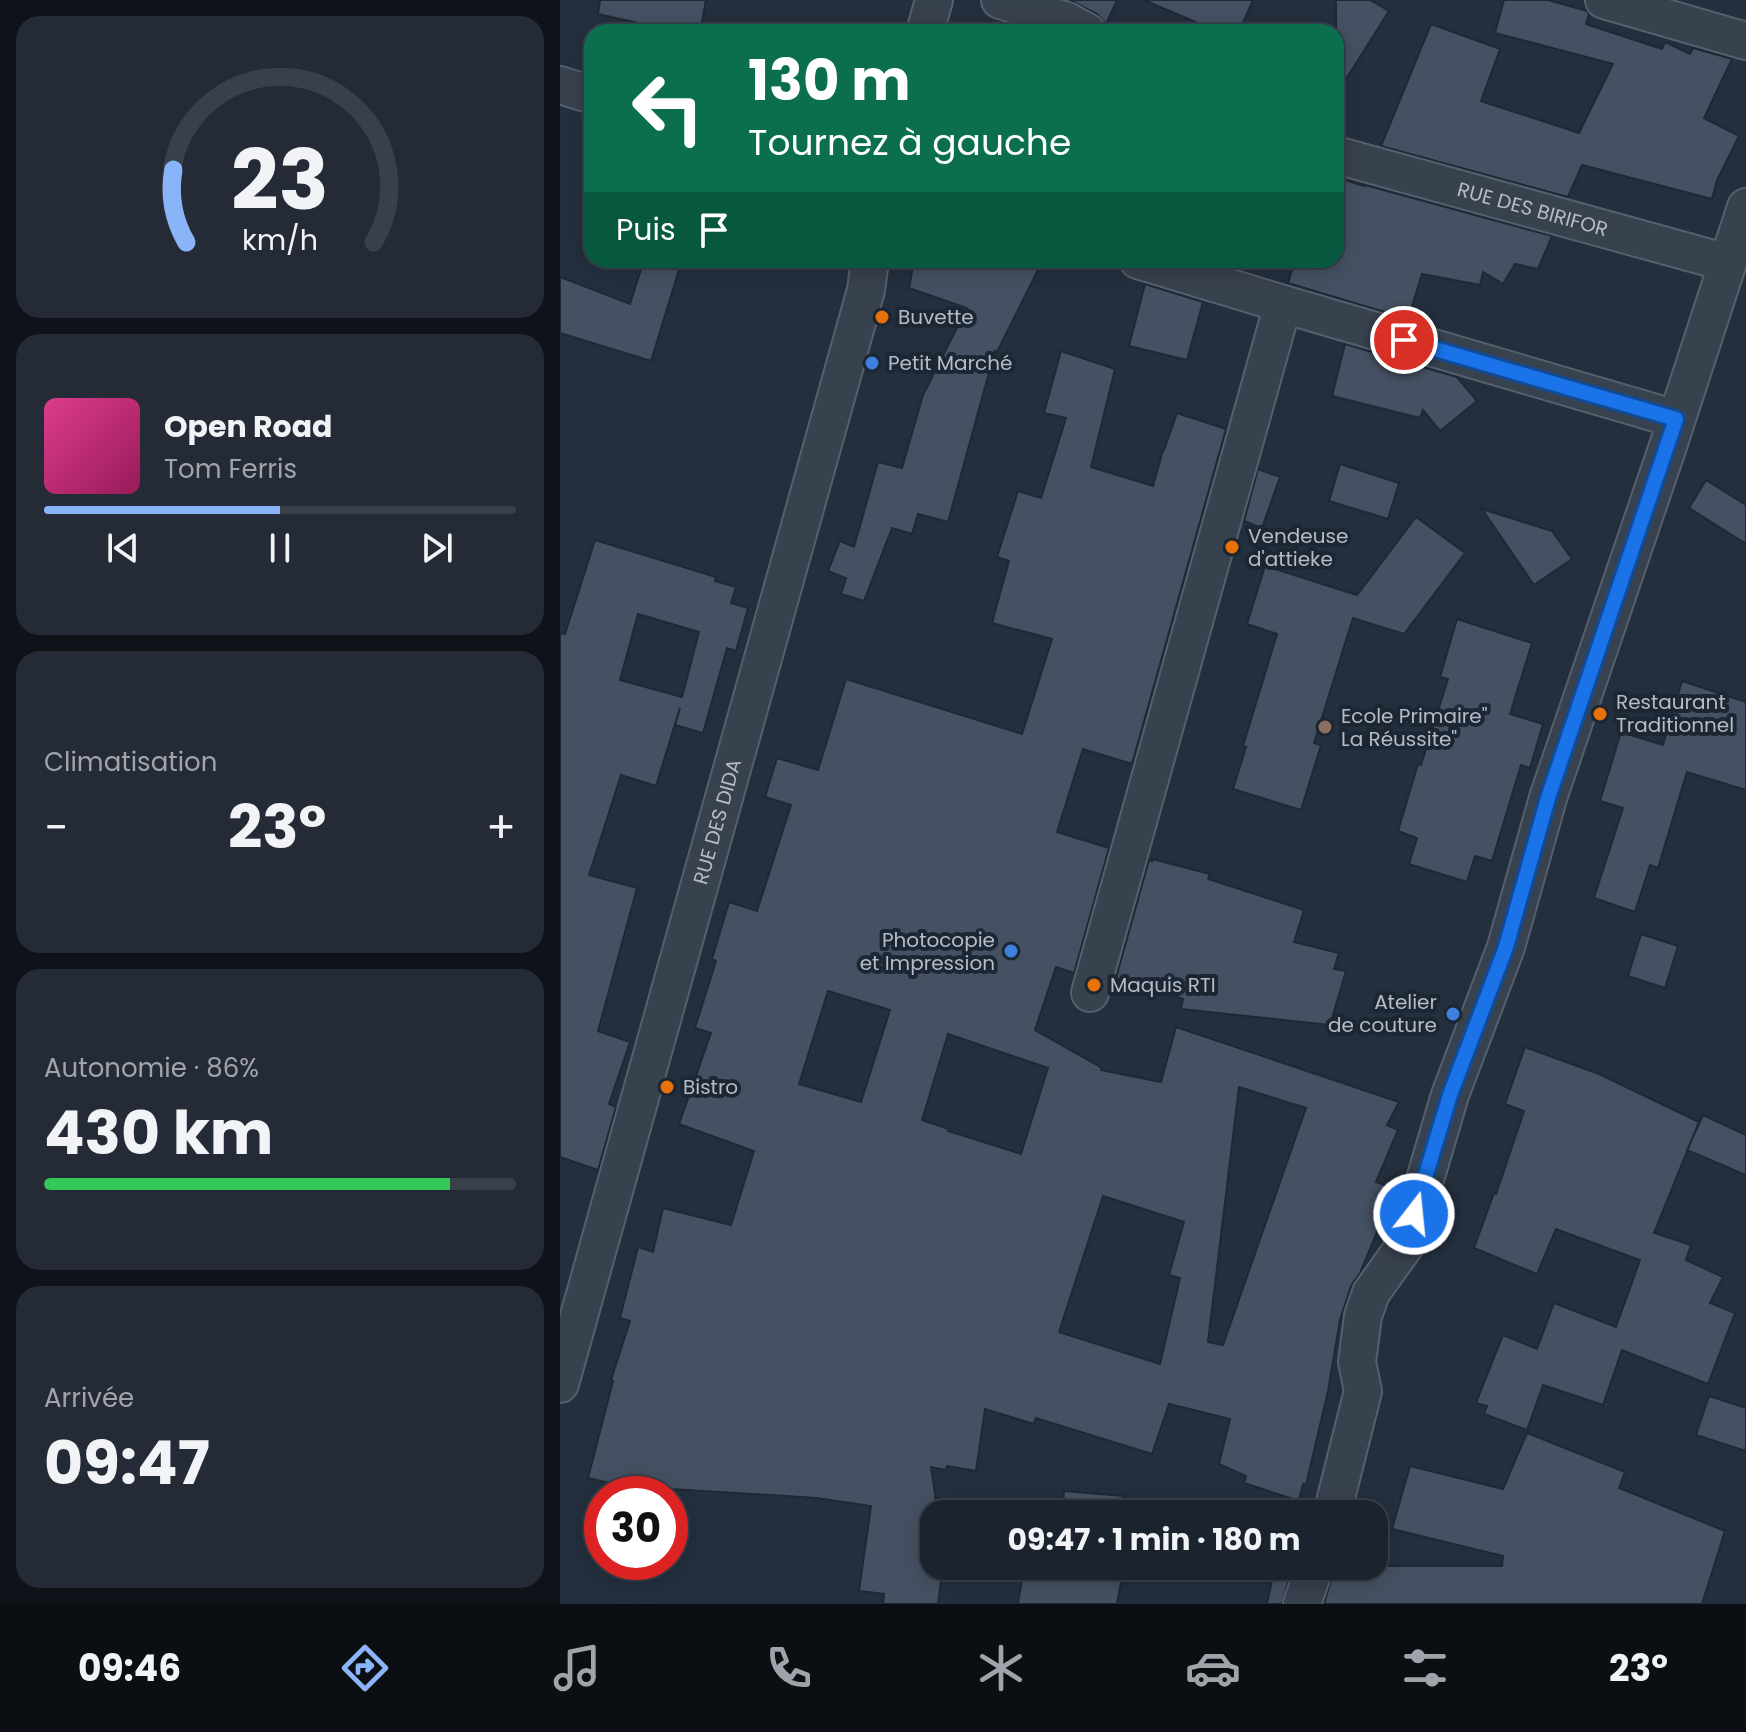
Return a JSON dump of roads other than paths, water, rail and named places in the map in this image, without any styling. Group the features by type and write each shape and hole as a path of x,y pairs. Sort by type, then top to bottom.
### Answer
{"street":[{"path":"927,24 934,0"},
{"path":"1000,0 1072,24"},
{"path":"1604,0 1746,41"},
{"path":"560,85 584,92"},
{"name":"RUE DES BIRIFOR","path":"1344,157 1728,263"},
{"path":"1336,1500 1363,1391 1357,1362 1363,1316 1371,1293 1406,1244 1450,1095 1506,947 1548,798 1746,207"},
{"name":"RUE DES DIDA","path":"560,1384 858,319 869,268"},
{"path":"1164,268 1676,419"},
{"path":"1090,993 1283,304"},
{"path":"1302,1604 1310,1580"}],"place":[{"name":"Buvette","path":"882,317"},
{"name":"Petit Marché","path":"872,363"},
{"name":"Vendeuse d'attieke","path":"1232,547"},
{"name":"Restaurant Traditionnel","path":"1600,714"},
{"name":"Ecole Primaire\" La Réussite\"","path":"1325,727"},
{"name":"Photocopie et Impression","path":"1011,951"},
{"name":"Maquis RTI","path":"1094,985"},
{"name":"Atelier de couture","path":"1453,1014"},
{"name":"Bistro","path":"667,1087"}]}
